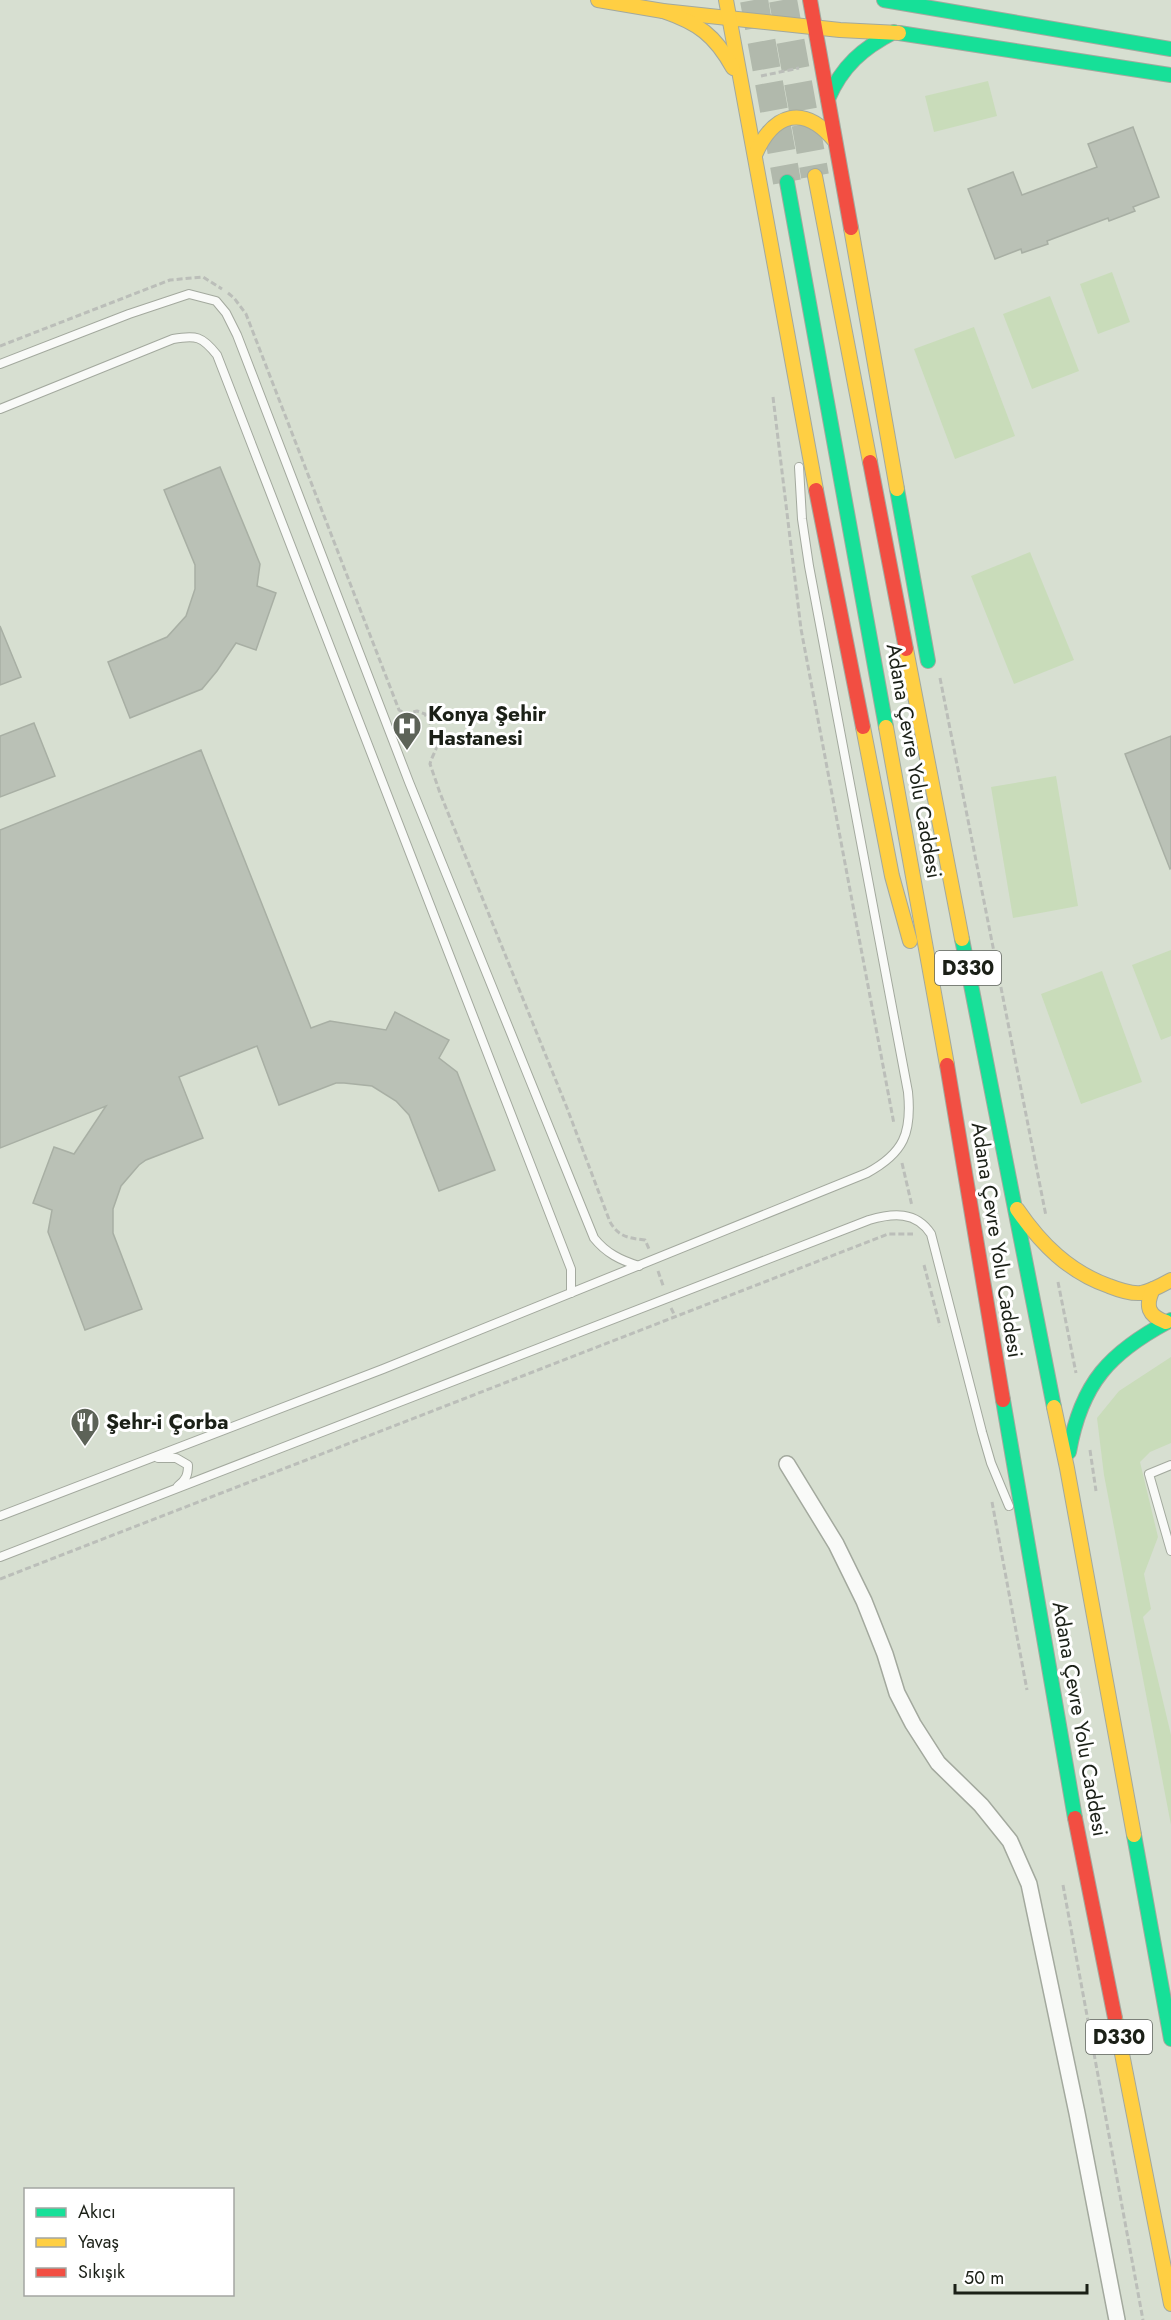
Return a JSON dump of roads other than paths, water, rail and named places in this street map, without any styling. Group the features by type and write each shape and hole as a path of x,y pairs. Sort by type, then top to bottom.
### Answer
{"main road":[{"path":"598,0 663,11 815,28 894,32 1171,75"},
{"path":"726,0 796,387 899,907 919,962 935,994"},
{"path":"810,0 935,672"},
{"path":"891,1 1171,49"},
{"path":"663,11 691,21 710,33 727,56 741,84"},
{"path":"828,99 834,82 853,57 894,32"},
{"path":"755,155 758,144 771,127 790,117 810,118 827,130 835,141"},
{"name":"Adana Çevre Yolu Caddesi","path":"815,176 1067,1468 1171,2039"},
{"name":"Adana Çevre Yolu Caddesi","path":"787,182 935,994 1066,1770 1171,2304"},
{"path":"959,850 965,954"},
{"path":"1014,1204 1031,1229 1052,1253 1066,1265 1107,1286 1135,1293 1153,1289 1171,1280"},
{"path":"1153,1289 1147,1305 1149,1313 1156,1319 1169,1321"},
{"path":"1067,1468 1072,1425 1082,1400 1102,1370 1122,1351 1169,1321"}],"street":[{"path":"787,1464 836,1544 864,1601 885,1654 897,1694 913,1724 938,1763 981,1805 1010,1840 1029,1884 1117,2320"}],"lane":[{"path":"0,364 129,314 189,294 216,301 226,313 237,335 422,815 594,1238 602,1249 621,1260 639,1266"},
{"path":"0,409 173,339 197,337 208,344 217,355 571,1269 571,1293"},
{"path":"796,387 797,439"},
{"path":"0,1516 383,1369 867,1173 885,1163 899,1148 909,1123 908,1092 809,566 802,519 798,458"},
{"path":"0,1556 869,1220 890,1215 914,1218 925,1226 934,1243 976,1414 991,1463 1011,1511"},
{"path":"153,1457 176,1458 188,1465 188,1474 184,1482 164,1494"},
{"path":"1171,1465 1149,1474 1171,1551"},
{"path":"1015,1520 1028,1547"}],"tunnel":[{"path":"754,0 787,182"},
{"path":"783,0 815,176"}],"place":[{"name":"Konya Şehir Hastanesi","path":"407,752"},
{"name":"Şehr-i Çorba","path":"85,1448"}]}
